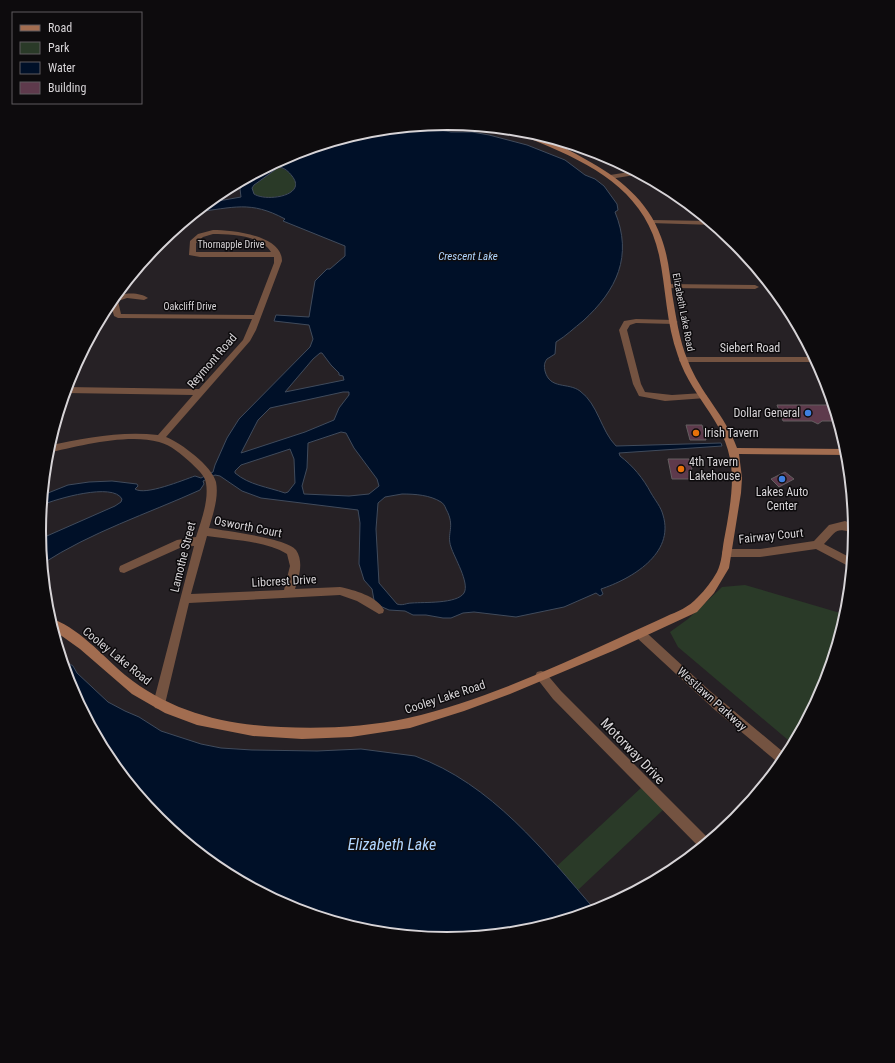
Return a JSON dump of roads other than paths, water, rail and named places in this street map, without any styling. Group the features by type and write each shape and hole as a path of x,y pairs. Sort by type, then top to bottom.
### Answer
{"main road":[{"name":"Elizabeth Lake Road","path":"563,147 610,177 635,200 652,222 660,244 682,360 692,380 725,427 735,451"},
{"path":"735,451 841,452"},
{"name":"Cooley Lake Road","path":"58,628 87,647 137,690 159,704 203,721 244,730 280,734 346,731 401,725 471,704 640,634 692,609 724,570 736,498 737,466 735,451"}],"street":[{"path":"610,177 631,174"},
{"path":"652,222 704,223"},
{"name":"Thornapple Drive","path":"202,233 231,233 260,239 273,248 276,254 200,255 192,253 191,246 196,236 202,233"},
{"name":"Reymont Road","path":"160,438 246,341 252,330 276,266 278,258 276,254"},
{"path":"668,286 755,287"},
{"path":"122,297 126,296 144,298"},
{"name":"Oakcliff Drive","path":"116,306 118,316 257,317"},
{"path":"674,322 627,323 623,330 636,384 642,394 650,396 679,398 703,396"},
{"name":"Siebert Road","path":"682,360 810,360"},
{"path":"72,390 202,392"},
{"path":"55,449 113,438 160,438"},
{"name":"Lamothe Street","path":"159,704 212,489 208,476 184,452 160,438"},
{"name":"Fairway Court","path":"817,545 833,528 844,525 849,527"},
{"name":"Osworth Court","path":"124,569 181,543 201,536 274,544 287,548 293,554 295,566 288,593"},
{"name":"Fairway Court","path":"727,553 760,553 817,545 848,561"},
{"name":"Libcrest Drive","path":"186,599 340,591 354,593 366,599 379,610"},
{"name":"Westlawn Parkway","path":"640,634 738,723 780,757"},
{"name":"Motorway Drive","path":"541,676 557,695 702,841"}],"water":[{"name":"Crescent Lake","path":"441,130 472,132 527,145 565,160 585,175 595,179 604,186 617,204 618,210 615,212 620,228 622,258 618,271 613,284 595,309 567,335 556,342 555,354 547,359 544,368 547,377 551,381 560,385 575,388 586,396 611,440 616,446 721,443 722,446 619,453 620,456 645,482 662,512 665,529 663,542 657,553 648,563 625,579 601,589 603,594 600,596 596,593 564,607 516,617 474,612 463,613 451,618 413,615 405,611 389,610 380,606 374,600 372,589 364,580 359,564 360,523 358,510 261,498 242,491 220,476 215,475 203,481 204,484 200,490 80,542 47,561 46,536 115,506 121,502 122,499 117,494 96,492 84,493 47,503 48,493 68,485 112,481 137,484 138,486 135,489 140,491 164,487 195,476 201,478 213,472 227,438 239,419 310,347 313,339 309,325 274,321 276,315 309,317 315,281 327,269 330,269 345,256 345,246 283,221 285,219 262,209 251,207 231,207 206,210 220,201 241,197 240,189 278,168 252,188 254,194 260,196 284,196 290,193 294,188 295,183 292,176 283,168 279,167 318,151 369,138 395,133","holes":["322,353 339,373 339,375 343,376 344,380 285,392 313,359","343,392 349,392 349,395 339,408 334,420 305,432 241,453 258,420 270,408","341,432 346,433 354,448 377,479 379,486 369,494 349,496 304,494 302,486 307,468 308,443","290,449 294,459 295,483 288,492 285,493 259,485 246,480 235,473 241,465","407,494 427,496 442,502 449,515 451,525 451,547 465,583 464,593 460,597 448,601 410,603 401,605 397,604 379,583 376,529 378,503 385,497"]},
{"name":"Elizabeth Lake","path":"68,662 73,666 77,673 108,702 139,717 161,731 201,744 221,748 252,750 317,751 361,749 415,756 443,768 492,802 515,822 557,865 592,906 577,912 551,919 500,930 448,933 395,930 318,912 270,892 224,865 203,850 164,815 129,776 114,755 87,709"}],"place":[{"name":"Dollar General","path":"808,413"},
{"name":"Irish Tavern","path":"696,433"},
{"name":"4th Tavern Lakehouse","path":"681,469"},
{"name":"Lakes Auto Center","path":"782,479"}]}
